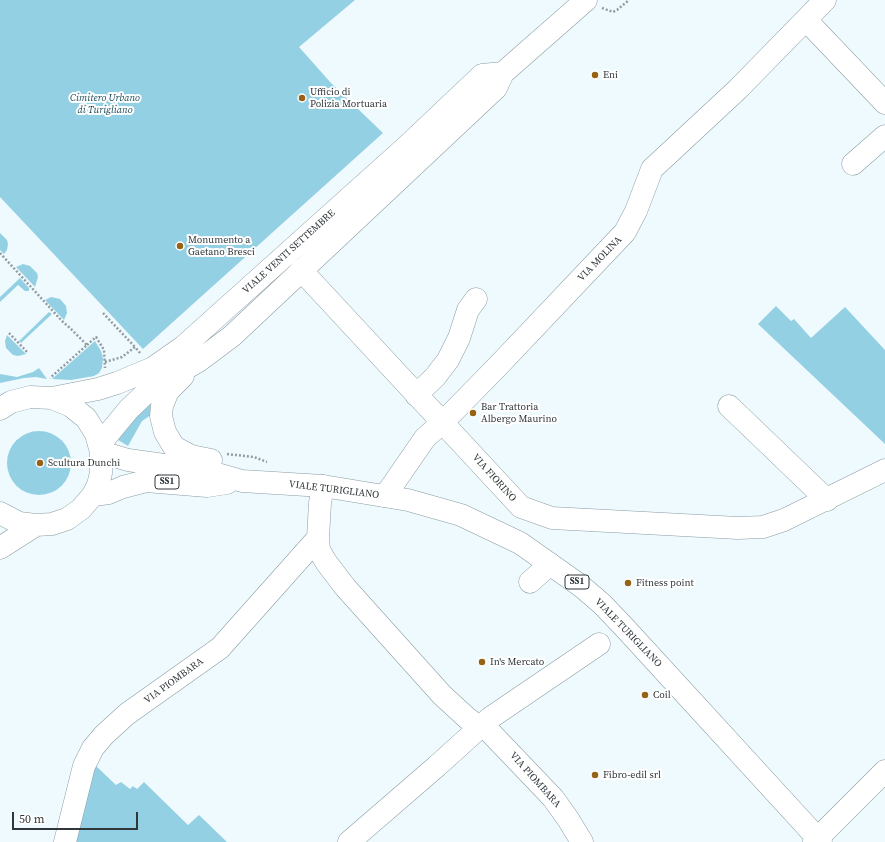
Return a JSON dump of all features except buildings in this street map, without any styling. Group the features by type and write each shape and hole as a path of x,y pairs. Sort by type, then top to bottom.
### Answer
{"main road":[{"name":"VIA MOLINA","path":"385,496 425,438 443,422 625,232 636,211 652,169 738,89 825,0"},
{"name":"VIALE VENTI SETTEMBRE","path":"101,448 129,409 149,390 200,360 232,336 496,88 503,73 585,1"},
{"path":"806,20 885,103"},
{"name":"VIALE VENTI SETTEMBRE","path":"50,390 98,389 117,383 153,368 184,347 406,147 482,75 503,73"},
{"path":"853,164 885,136"},
{"name":"VIA FIORINO","path":"301,270 521,507 552,518 738,528 763,527 784,520 827,500 885,470"},
{"path":"416,394 435,376 448,360 459,338 468,310 476,299"},
{"path":"200,360 168,391 162,406 161,416 166,432 174,447 192,456 224,462 232,466 242,480"},
{"path":"0,513 19,523 36,526 52,524 67,519 81,509 92,495 98,485 101,474 101,448 96,434 86,418 50,390 4,404"},
{"path":"729,406 827,500"},
{"name":"VIALE TURIGLIANO","path":"101,448 128,460 207,471 242,480 323,486 408,500 461,515 520,543 581,586 624,627 817,841"},
{"name":"VIALE TURIGLIANO","path":"92,495 109,493 123,487 146,482 207,486 242,480"},
{"name":"VIA PIOMBARA","path":"323,486 320,503 318,538 319,550 326,562 345,587 442,695 467,718 479,727 488,730 553,798 582,842"},
{"path":"0,548 36,526"},
{"name":"VIA PIOMBARA","path":"65,842 84,766 93,748 104,735 127,714 220,648 318,538"},
{"path":"530,582 550,564"},
{"path":"349,842 490,718 599,644"},
{"path":"817,841 885,771"}],"path":[{"path":"585,1 613,12 629,0"},
{"path":"0,253 57,316 87,345"},
{"path":"103,313 135,347"},
{"path":"9,332 28,353"},
{"path":"50,390 87,345 96,337 104,350 105,368"},
{"path":"224,453 254,457 273,463"}],"green space":[{"name":"Cimitero Urbano di Turigliano","path":"0,0 355,0 299,47 331,83 383,133 143,349 0,197"},
{"path":"0,233 7,240 8,244 7,250 4,254 0,250"},
{"path":"23,264 30,266 37,273 38,277 35,287 16,267"},
{"path":"20,278 29,288 29,291 25,291 18,285 0,302 0,297"},
{"path":"51,297 60,299 66,306 67,313 64,320 45,300"},
{"path":"776,306 791,321 794,319 811,338 845,307 885,350 885,444 758,324"},
{"path":"49,312 52,314 21,343 19,341"},
{"path":"7,335 26,354 18,356 13,355 6,348 5,341"},
{"path":"95,341 103,358 102,368 99,373 94,376 71,380 52,379"},
{"path":"39,368 47,379 36,377 24,378 0,383 0,374 17,377 33,372"},
{"path":"150,403 151,415 142,421 128,446 118,440 125,429"},
{"path":"39,431 57,437 65,445 71,463 65,481 57,489 39,495 21,489 13,481 7,463 13,445 21,437"},
{"path":"96,766 116,785 121,782 130,789 133,786 137,789 144,782 188,825 199,815 227,842 74,842 90,775"}],"place":[{"name":"Eni","path":"595,75"},
{"name":"Ufficio di Polizia Mortuaria","path":"302,98"},
{"name":"Monumento a Gaetano Bresci","path":"180,246"},
{"name":"Bar Trattoria Albergo Maurino","path":"473,413"},
{"name":"Scultura Dunchi","path":"40,463"},
{"name":"Fitness point","path":"628,583"},
{"name":"In's Mercato","path":"482,662"},
{"name":"Coil","path":"645,695"},
{"name":"Fibro-edil srl","path":"595,775"}]}
